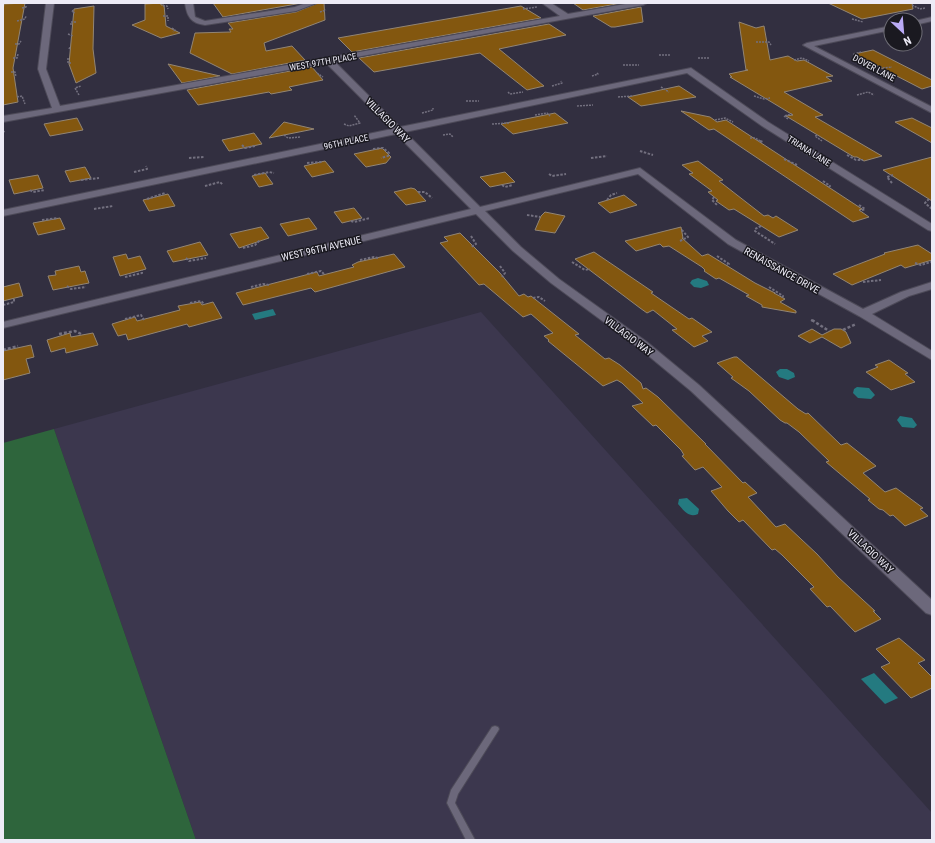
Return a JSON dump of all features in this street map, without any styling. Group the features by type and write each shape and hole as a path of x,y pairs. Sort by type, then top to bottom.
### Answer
{"street":[{"path":"50,3 42,70 57,110"},
{"path":"189,3 191,18 194,21 205,23 296,9 313,3"},
{"path":"546,3 567,17"},
{"name":"WEST 97TH PLACE","path":"3,119 644,3"},
{"name":"DOVER LANE","path":"883,30 807,45 932,110"},
{"name":"VILLAGIO WAY","path":"329,60 398,131 517,248 555,281 643,345 695,388 932,609"},
{"name":"96TH PLACE","path":"3,212 688,70"},
{"name":"TRIANA LANE","path":"688,70 722,92 765,124 932,228"},
{"name":"WEST 96TH AVENUE","path":"3,325 640,171"},
{"name":"RENAISSANCE DRIVE","path":"640,171 732,242 860,319 932,356"},
{"path":"860,319 905,294 932,285"}],"lane":[{"path":"470,840 451,803 454,793 495,729"}],"path":[{"path":"22,8 26,7 26,5"},
{"path":"912,5 920,9 925,8"},
{"path":"163,6 167,6 168,9"},
{"path":"73,10 72,12 76,13"},
{"path":"317,12 326,10"},
{"path":"17,21 25,19 26,16"},
{"path":"163,16 168,16 168,21"},
{"path":"852,19 859,22 865,22"},
{"path":"71,25 71,22 77,22"},
{"path":"172,28 175,31 173,32"},
{"path":"68,34 73,36"},
{"path":"14,44 19,44 21,41"},
{"path":"756,42 769,42 771,45"},
{"path":"858,56 853,54 861,52"},
{"path":"13,58 17,58 18,54"},
{"path":"659,56 670,55"},
{"path":"68,58 68,63 72,63"},
{"path":"698,58 710,58"},
{"path":"794,60 802,58 809,61"},
{"path":"623,66 639,65"},
{"path":"877,66 883,68 892,67"},
{"path":"11,72 15,72 16,77"},
{"path":"592,76 598,74 597,73"},
{"path":"552,86 562,83 561,81"},
{"path":"81,86 75,88 78,94 83,94"},
{"path":"508,92 510,94 523,92"},
{"path":"857,95 868,92 874,95"},
{"path":"17,97 22,96 24,100"},
{"path":"618,97 633,96"},
{"path":"754,96 764,99 770,98"},
{"path":"466,101 479,101"},
{"path":"577,106 588,104 593,105"},
{"path":"422,113 433,110 433,108"},
{"path":"535,115 547,113 550,116"},
{"path":"788,119 784,116 792,114"},
{"path":"344,124 349,126 360,123 354,115"},
{"path":"715,120 725,118 733,122"},
{"path":"492,124 504,122 509,123"},
{"path":"443,135 449,134 453,137"},
{"path":"284,135 291,138 301,137"},
{"path":"817,135 815,136 822,141"},
{"path":"750,138 755,138 763,142"},
{"path":"242,145 245,148 255,146"},
{"path":"373,149 383,148 389,154 388,156 381,158"},
{"path":"640,151 652,155"},
{"path":"846,155 856,160 863,160"},
{"path":"591,158 607,156"},
{"path":"189,158 204,157"},
{"path":"784,159 787,159 797,165"},
{"path":"307,163 323,162"},
{"path":"134,172 147,169 146,166"},
{"path":"254,175 270,172 274,173"},
{"path":"549,174 552,176 566,174"},
{"path":"892,183 886,177 893,175"},
{"path":"81,180 99,178"},
{"path":"823,181 830,186 828,188"},
{"path":"205,186 220,182 223,185"},
{"path":"502,185 505,187 513,185"},
{"path":"30,190 33,192 45,190"},
{"path":"418,192 425,192 432,198"},
{"path":"147,199 149,197 165,193"},
{"path":"607,200 610,195 617,193"},
{"path":"714,197 712,200 717,205"},
{"path":"929,199 925,203 932,209"},
{"path":"859,205 865,209 860,210"},
{"path":"94,209 113,206"},
{"path":"527,214 540,217"},
{"path":"42,220 58,218"},
{"path":"351,221 354,222 370,218"},
{"path":"761,226 755,231 776,244"},
{"path":"680,241 688,237 681,229"},
{"path":"471,236 476,244 471,247"},
{"path":"243,248 255,245 260,240"},
{"path":"718,256 729,264 727,265"},
{"path":"360,260 374,257 378,258"},
{"path":"186,258 189,261 206,258"},
{"path":"572,262 585,270 590,269"},
{"path":"915,263 921,265 931,262"},
{"path":"500,266 505,273 502,276"},
{"path":"125,277 142,273 142,270"},
{"path":"307,274 320,271 325,274"},
{"path":"863,282 881,280"},
{"path":"251,287 263,284 269,285"},
{"path":"67,286 71,289 86,287"},
{"path":"769,288 783,296 782,298"},
{"path":"533,298 539,297 545,301"},
{"path":"3,305 14,302 14,298"},
{"path":"190,303 201,300 204,304"},
{"path":"125,319 141,315 144,320"},
{"path":"843,330 860,319"},
{"path":"811,320 829,331"},
{"path":"60,334 75,331 81,334"},
{"path":"3,350 18,346"}],"shaded area":[{"path":"698,278 707,281 709,285 701,288 694,287 690,283 692,280"},
{"path":"273,309 276,315 255,320 252,314"},
{"path":"481,312 932,813 932,840 196,840 54,429"},
{"path":"780,369 787,369 794,373 795,377 788,380 779,377 776,372"},
{"path":"857,387 869,388 875,395 871,399 858,398 853,393 854,389"},
{"path":"900,416 912,418 917,425 914,428 902,427 897,420"},
{"path":"54,429 196,840 3,840 3,443"},
{"path":"687,498 699,509 698,514 689,514 678,504 679,499"},
{"path":"874,673 898,698 885,704 861,679"}],"building":[{"path":"25,3 13,68 18,102 3,105 4,4"},
{"path":"161,3 161,5 164,5 166,26 180,33 161,38 132,25 145,20 145,4"},
{"path":"213,3 302,3 223,17"},
{"path":"318,3 324,3 325,20 264,43 266,51 292,46 305,60 232,74 190,53 195,33 231,32 229,29 233,29 228,23 296,12"},
{"path":"573,3 622,3 583,10"},
{"path":"828,3 912,3 913,9 898,12 883,12 883,15 862,19"},
{"path":"94,6 93,49 96,73 76,83 69,64 74,9"},
{"path":"521,6 541,18 352,52 338,38"},
{"path":"641,7 643,22 611,27 593,16"},
{"path":"739,22 756,28 764,26 770,60 788,56 797,61 804,60 833,76 826,77 832,81 784,92 823,115 815,117 882,156 864,161 854,157 786,116 793,115 730,77 732,77 729,74 748,70 746,70"},
{"path":"549,24 566,35 499,49 544,86 527,90 480,53 374,72 359,58"},
{"path":"873,50 932,80 932,86 922,89 854,54"},
{"path":"168,64 220,76 182,83"},
{"path":"312,67 323,80 289,87 292,90 271,94 269,92 198,105 187,90"},
{"path":"679,86 696,97 641,106 628,97"},
{"path":"681,111 710,117 717,122 726,120 862,209 859,210 869,217 853,222 714,129 709,130"},
{"path":"555,113 568,123 513,134 501,124"},
{"path":"77,118 83,130 50,136 44,124"},
{"path":"912,118 932,128 932,143 895,122"},
{"path":"284,122 314,129 269,138"},
{"path":"254,133 262,144 229,151 222,140"},
{"path":"382,148 391,157 386,163 366,167 354,154"},
{"path":"932,157 932,201 883,170"},
{"path":"325,161 334,172 312,177 304,166"},
{"path":"698,161 723,180 719,181 764,216 768,215 773,218 776,216 798,230 779,237 734,209 729,210 716,201 718,200 708,192 712,191 689,174 693,173 682,165"},
{"path":"85,167 91,178 70,182 65,171"},
{"path":"505,172 515,182 490,187 480,177"},
{"path":"265,173 273,184 259,187 252,176"},
{"path":"38,175 43,188 14,194 9,180"},
{"path":"411,188 415,189 426,201 406,205 394,192"},
{"path":"168,194 175,206 149,211 143,200"},
{"path":"624,195 637,205 610,213 598,203"},
{"path":"354,208 362,218 342,223 334,212"},
{"path":"545,212 565,216 555,233 535,230 541,216"},
{"path":"60,218 65,229 38,235 33,223"},
{"path":"309,218 317,229 288,236 280,224"},
{"path":"261,227 269,238 239,248 230,234"},
{"path":"681,227 682,238 702,256 708,254 755,283 785,299 780,302 796,311 796,313 762,307 762,305 746,296 749,295 719,278 716,279 704,271 705,270 702,267 669,246 663,247 660,244 636,251 625,241"},
{"path":"460,233 500,273 519,296 524,294 528,297 531,296 579,334 575,335 605,359 609,358 620,365 641,383 643,389 646,388 658,397 743,483 745,482 757,493 748,497 776,527 785,524 817,554 838,577 875,611 873,611 881,619 855,632 830,606 827,607 810,589 814,587 782,555 775,549 772,550 743,520 739,522 728,511 711,491 722,487 703,467 695,470 682,456 684,455 681,450 656,425 653,426 632,406 643,403 622,383 617,380 603,386 548,341 549,340 544,336 553,333 531,314 523,317 484,284 479,285 440,243 448,241 444,237"},
{"path":"200,242 208,255 173,262 167,251"},
{"path":"918,245 932,254 932,260 905,268 901,265 852,285 833,274 885,254 884,253"},
{"path":"594,252 653,292 651,293 689,319 692,318 712,332 702,336 708,341 694,347 672,330 677,329 653,310 647,313 575,259"},
{"path":"126,254 128,259 140,256 146,269 120,276 113,257"},
{"path":"394,254 405,267 315,292 311,288 243,305 236,293 317,272 319,276 354,267 352,265 358,262"},
{"path":"79,266 81,272 85,271 89,283 53,290 48,276 56,275 55,271"},
{"path":"19,283 23,296 3,301 3,287"},
{"path":"200,302 202,305 213,302 222,318 189,327 187,324 128,340 126,334 118,336 112,324 135,317 137,321 180,310 178,306"},
{"path":"812,329 822,335 834,329 841,329 846,332 851,343 841,348 822,337 810,343 798,336"},
{"path":"70,333 71,337 93,333 98,345 66,353 65,348 51,352 47,340"},
{"path":"31,345 34,357 26,359 30,373 3,380 3,351"},
{"path":"737,357 798,409 806,414 808,413 841,445 847,443 876,466 863,473 885,492 896,488 923,508 920,509 928,516 905,526 893,515 890,516 868,500 870,499 826,462 829,461 799,432 787,423 780,420 749,391 731,378 733,377 717,363"},
{"path":"889,360 908,373 905,374 915,382 891,390 866,372 878,367 875,365"},
{"path":"899,638 925,660 918,663 932,677 932,688 911,698 881,667 890,663 876,649"}]}
